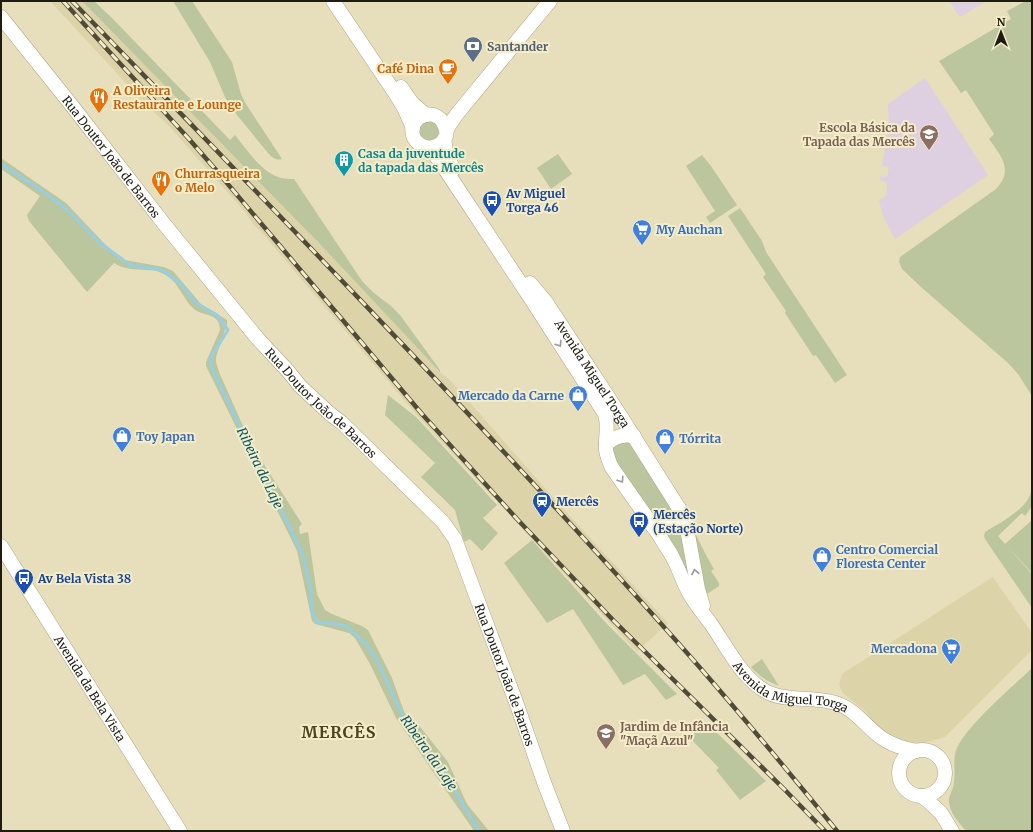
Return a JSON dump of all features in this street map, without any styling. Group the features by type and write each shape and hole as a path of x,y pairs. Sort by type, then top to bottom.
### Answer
{"street":[{"path":"333,1 394,93 413,128 416,141 424,147 430,148 440,144 460,111 550,1"},
{"path":"342,1 407,97 418,109 440,118 446,126 445,135"},
{"path":"413,128 418,119 443,112 457,103 541,1"},
{"name":"Rua Doutor João de Barros","path":"1,17 170,231 258,339 300,386 329,413 342,422 444,522 455,539 563,831"},
{"name":"Avenida Miguel Torga","path":"445,135 447,157 454,170 527,278 546,302 634,436 685,518 700,599 710,623"},
{"name":"Avenida Miguel Torga","path":"430,148 527,292 605,414 607,421 606,445 608,459 611,466 673,556 688,590 698,607 742,671 759,687 769,693 795,699 829,701 839,704 852,712 884,740 892,751 897,761 899,770"},
{"path":"606,445 610,440 620,436 634,436"},
{"path":"653,527 663,528 673,524 679,514 679,508"},
{"name":"Avenida da Bela Vista","path":"1,546 180,831"},
{"name":"Avenida Miguel Torga","path":"884,740 906,750 916,751"},
{"path":"924,750 933,753 942,762 945,770 945,778 942,784 937,791 931,794 921,796 914,795 902,784 899,776 899,770 904,759 916,751 924,750"},
{"path":"941,813 942,784"},
{"path":"921,796 941,813 952,831"}],"shaded area":[{"path":"50,1 82,1 236,158 261,181 440,372 451,381 558,503 668,623 637,652 416,414 252,223 245,212 168,125 148,107"},
{"path":"949,1 987,1 960,17"},
{"name":"Escola Básica da Tapada das Mercês","path":"925,78 988,175 895,239 883,216 879,200 887,194 886,182 880,180 880,176 887,177 889,167 882,166 889,128 888,104"},
{"path":"993,577 1032,633 1032,650 945,737 921,744 896,741 880,731 866,712 843,693 839,685 842,674"}],"green space":[{"path":"82,1 94,1 230,140 235,135 254,159 272,174 282,178 294,179 362,281 400,315 440,372 319,243"},
{"path":"173,1 192,1 232,62 241,94 246,104 282,159 276,159 268,153 232,109 225,97 210,62"},
{"path":"1026,1 1032,1 1032,396 1018,374 1008,363 921,287 902,269 899,262 900,257 996,189 1004,176 1004,163 998,151 989,139 994,134 966,90 961,93 939,61 1011,19 1007,11"},
{"path":"429,121 436,124 439,131 436,138 429,141 422,138 419,131 422,124"},
{"path":"558,154 572,174 551,189 537,168"},
{"path":"702,155 737,205 710,223 706,217 715,211 686,166"},
{"path":"1,158 66,203 119,259 164,267 173,271 201,304 227,320 216,357 219,372 251,444 302,524 299,527 300,534 308,532 317,594 325,610 368,630 392,678 405,714 417,723 448,762 467,804 489,831 474,831 396,718 370,664 355,638 349,633 315,624 312,621 297,551 206,366 206,362 220,330 217,320 194,309 171,279 156,271 130,269 114,263 87,292 29,221 27,215 40,196 1,169"},
{"path":"740,208 762,241 766,252 847,375 835,383 816,355 813,356 785,313 786,311 763,277 766,274 728,216"},
{"path":"388,395 416,417 497,505 483,518 498,533 482,551 470,539 464,542 455,510 421,477 435,463 385,415"},
{"path":"631,441 673,505 671,520 656,523 614,464 611,448 614,443"},
{"path":"1032,486 1032,506 1025,516 1022,513 998,536 1005,544 1032,520 1032,573 1006,545 1032,574 1032,608 984,536 985,532 1010,517 1022,507 1031,493"},
{"path":"680,525 695,588 662,534"},
{"path":"691,525 714,569 711,571 719,583 719,586 707,594 705,588 701,589"},
{"path":"532,540 605,622 677,694 666,700 645,674 623,685 573,609 547,623 504,563"},
{"path":"762,659 779,686 771,683 751,667"},
{"path":"1032,668 1032,831 966,831 954,816 949,803 954,784 955,756 957,748 972,726 995,702"},
{"path":"707,723 766,781 740,800 716,770 719,768 689,737"}],"waterway":[{"name":"Ribeira da Laje","path":"1,164 65,208 99,242 130,265 162,270 181,284 196,303 217,315 228,330 210,359 213,371 303,555 310,586 312,612 318,623 331,623 346,626 366,644 378,662 403,717 426,746 445,774 480,831"}],"railway":[{"path":"63,1 189,139 422,414 517,519 614,621 825,831"},
{"path":"72,1 390,331 577,531 656,617 702,670 837,831"}],"place":[{"name":"Santander","path":"473,63"},
{"name":"Café Dina","path":"448,85"},
{"name":"A Oliveira Restaurante e Lounge","path":"99,114"},
{"name":"Escola Básica da Tapada das Mercês","path":"929,151"},
{"name":"Casa da juventude da tapada das Mercês","path":"344,177"},
{"name":"Churrasqueira o Melo","path":"161,197"},
{"name":"Av Miguel Torga 46","path":"492,217"},
{"name":"My Auchan","path":"642,246"},
{"name":"Mercado da Carne","path":"578,412"},
{"name":"Toy Japan","path":"122,453"},
{"name":"Tórrita","path":"665,455"},
{"name":"Mercês","path":"542,518"},
{"name":"Mercês (Estação Norte)","path":"639,538"},
{"name":"Centro Comercial Floresta Center","path":"822,573"},
{"name":"Av Bela Vista 38","path":"24,595"},
{"name":"Mercadona","path":"951,665"},
{"name":"Jardim de Infância \"Maçã Azul\"","path":"606,750"}],"district":[{"name":"MERCÊS","path":"339,732"}]}
